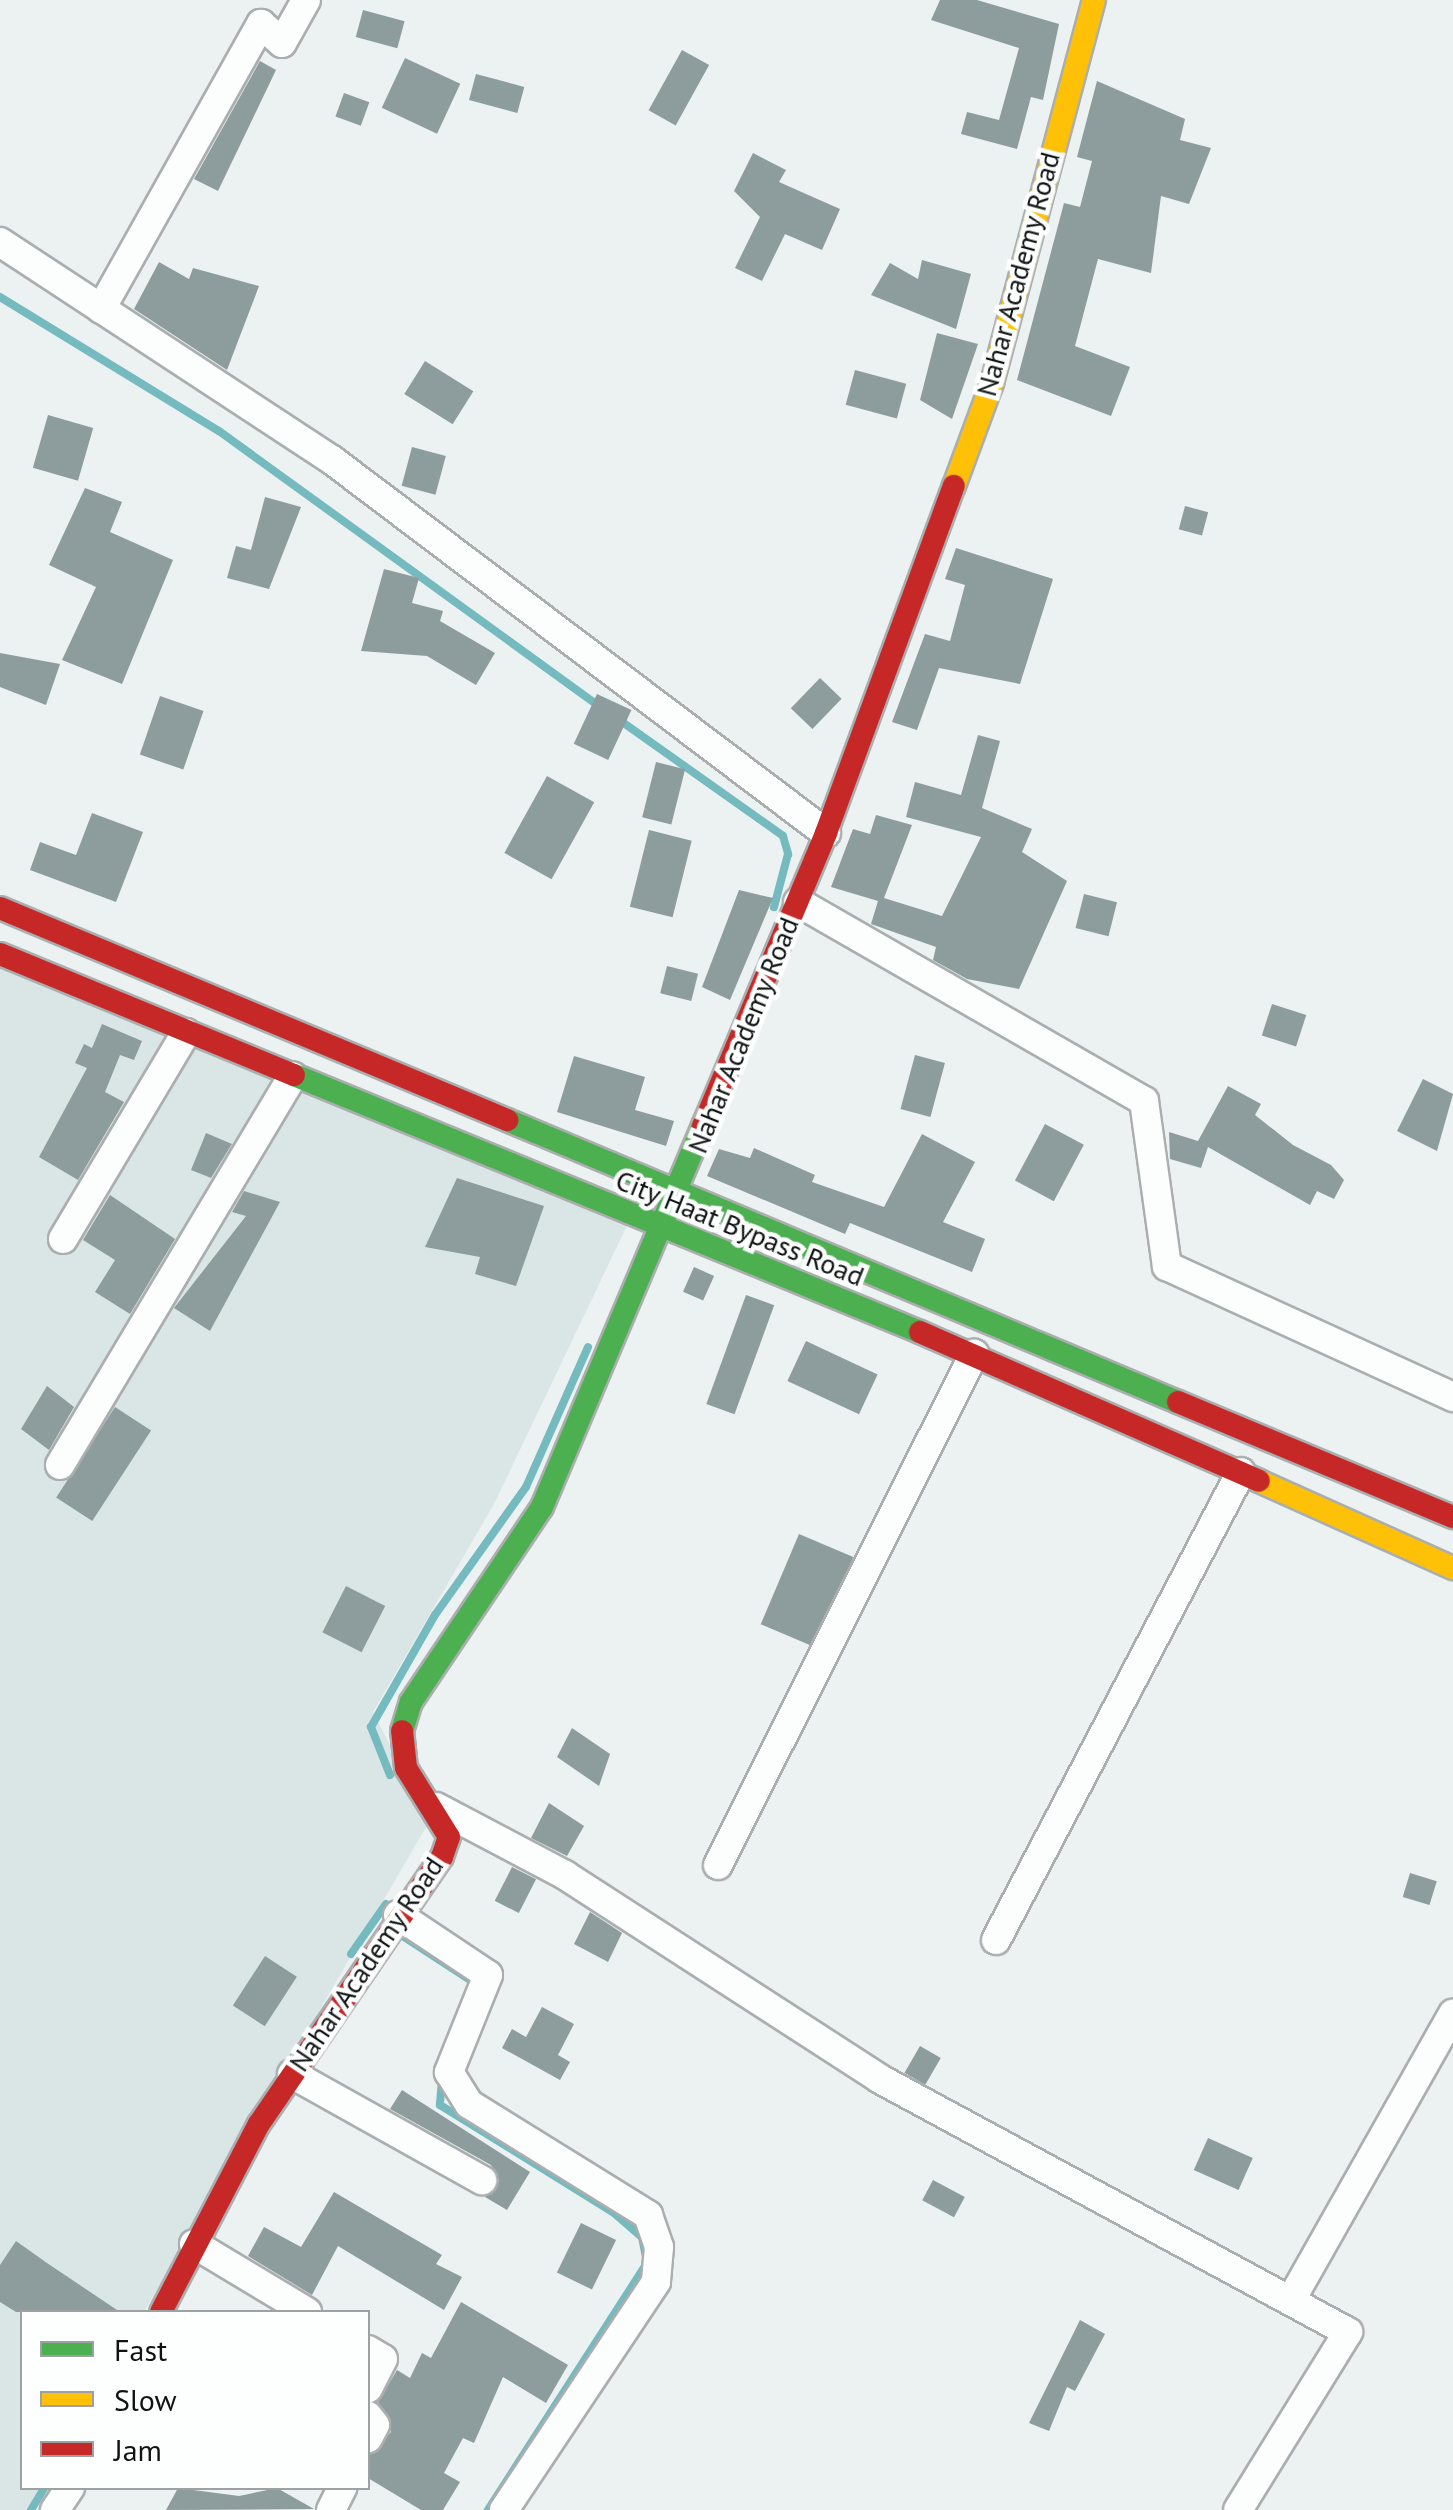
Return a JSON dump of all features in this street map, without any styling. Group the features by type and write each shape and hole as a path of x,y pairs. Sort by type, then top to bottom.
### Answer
{"main road":[{"name":"Nahar Academy Road","path":"162,2310 194,2244 292,2074 398,1915 442,1857 449,1836 436,1808 406,1768 400,1736 407,1700 542,1507 664,1230 826,833 992,382 1094,0"},
{"name":"City Haat Bypass Road","path":"0,908 1453,1517"},
{"name":"City Haat Bypass Road","path":"0,954 664,1230 974,1354 1453,1568"}],"street":[{"path":"101,308 261,24 282,43 306,0"},
{"path":"0,242 332,460 826,833"},
{"path":"798,902 1144,1100 1167,1266 1453,1398"},
{"path":"64,1239 186,1032"},
{"path":"60,1464 293,1076"},
{"path":"718,1866 974,1354"},
{"path":"996,1940 1241,1472"},
{"path":"436,1808 564,1875 880,2079 1348,2332 1238,2510"},
{"path":"398,1915 488,1976 450,2072 469,2104 648,2215 659,2247 656,2282 504,2510"},
{"path":"1291,2300 1453,2014"},
{"path":"292,2074 482,2180"},
{"path":"194,2244 303,2310"},
{"path":"370,2351 383,2359 370,2384"}],"shaded area":[{"path":"0,951 633,1213 494,1504 373,1712 429,1822 145,2310 20,2310 20,2490 42,2490 30,2510 0,2510"}],"building":[{"path":"940,0 977,0 1059,24 1043,100 1031,97 1017,149 961,134 967,112 999,120 1019,48 931,20"},
{"path":"363,10 405,21 397,48 356,37"},
{"path":"682,50 709,65 676,125 649,110"},
{"path":"405,58 460,84 437,134 382,108"},
{"path":"260,61 276,70 218,191 194,179"},
{"path":"476,74 524,87 517,113 469,100"},
{"path":"1097,81 1185,119 1180,140 1211,148 1189,204 1161,196 1151,273 1098,259 1075,346 1130,367 1111,416 1017,380 1064,203 1080,207 1092,161 1077,157"},
{"path":"344,93 369,102 361,126 335,116"},
{"path":"753,153 786,170 779,182 840,209 822,250 785,234 762,281 735,268 760,217 734,191"},
{"path":"922,260 971,274 956,329 871,295 890,263 918,279"},
{"path":"159,262 189,279 193,268 259,286 227,370 134,309"},
{"path":"937,333 978,344 952,419 920,400"},
{"path":"425,361 473,391 453,424 404,394"},
{"path":"855,370 906,384 897,418 846,405"},
{"path":"48,415 93,428 78,481 33,468"},
{"path":"412,447 446,456 435,495 402,486"},
{"path":"85,488 122,502 110,532 173,560 122,684 62,660 96,587 49,565"},
{"path":"265,497 301,507 269,589 227,578 236,546 251,550"},
{"path":"1185,506 1208,512 1202,535 1179,529"},
{"path":"956,548 1053,579 1020,684 939,668 917,730 892,722 925,634 950,641 965,585 945,579"},
{"path":"384,569 419,578 412,603 443,611 440,621 495,653 476,685 427,656 361,651"},
{"path":"0,653 60,664 46,705 0,687"},
{"path":"820,678 842,699 812,729 791,708"},
{"path":"597,694 631,710 608,760 574,744"},
{"path":"160,696 203,711 183,770 140,755"},
{"path":"978,735 1000,741 982,808 1032,829 1022,852 1067,881 1019,989 967,979 933,960 936,947 871,924 878,901 831,887 853,829 870,834 876,815 912,825 884,898 942,916 981,837 906,817 915,782 961,795"},
{"path":"656,762 685,769 671,825 642,817"},
{"path":"547,776 594,802 552,879 504,853"},
{"path":"92,813 143,832 116,902 30,870 40,842 76,855"},
{"path":"649,830 692,841 673,917 630,907"},
{"path":"739,890 773,898 730,1000 702,987"},
{"path":"1084,894 1117,902 1109,936 1076,928"},
{"path":"667,966 698,974 691,1001 660,993"},
{"path":"1272,1004 1306,1015 1296,1047 1262,1035"},
{"path":"102,1024 142,1041 134,1060 120,1055 105,1092 124,1102 78,1180 39,1157 87,1068 75,1063 84,1044 92,1048"},
{"path":"915,1055 945,1063 930,1117 901,1109"},
{"path":"574,1056 645,1077 635,1110 674,1121 666,1146 557,1112"},
{"path":"1423,1079 1453,1094 1437,1151 1397,1131"},
{"path":"1228,1086 1261,1104 1255,1115 1293,1145 1331,1165 1344,1180 1334,1199 1317,1191 1310,1205 1208,1147 1201,1168 1170,1159 1169,1132 1198,1141"},
{"path":"1045,1124 1084,1145 1054,1201 1015,1181"},
{"path":"206,1133 232,1144 211,1178 191,1170"},
{"path":"922,1134 975,1162 943,1222 985,1239 972,1272 850,1223 845,1234 707,1176 719,1149 750,1158 754,1148 815,1175 812,1182 884,1207"},
{"path":"457,1178 544,1206 516,1286 475,1274 480,1257 425,1247"},
{"path":"244,1191 280,1202 210,1331 174,1308 246,1216 232,1212"},
{"path":"110,1195 175,1239 130,1314 95,1292 115,1260 83,1240"},
{"path":"694,1267 714,1276 703,1301 683,1292"},
{"path":"746,1295 774,1305 735,1414 706,1404"},
{"path":"806,1341 878,1374 859,1414 787,1381"},
{"path":"47,1386 74,1407 49,1450 21,1429"},
{"path":"115,1407 151,1430 92,1521 56,1498"},
{"path":"799,1534 853,1557 815,1647 761,1624"},
{"path":"346,1586 385,1606 362,1652 322,1632"},
{"path":"572,1728 610,1754 599,1786 557,1757"},
{"path":"549,1803 584,1826 567,1856 531,1838"},
{"path":"512,1867 536,1879 519,1913 495,1901"},
{"path":"1410,1873 1437,1881 1429,1905 1403,1897"},
{"path":"590,1912 622,1933 608,1962 574,1944"},
{"path":"265,1956 297,1977 265,2026 233,2005"},
{"path":"542,2007 574,2024 558,2055 570,2062 560,2080 502,2048 512,2029 526,2037"},
{"path":"920,2046 941,2058 925,2085 904,2073"},
{"path":"402,2090 530,2172 507,2210 485,2197 499,2181 491,2165 390,2109"},
{"path":"1208,2138 1253,2158 1239,2190 1194,2170"},
{"path":"933,2180 965,2197 954,2217 922,2200"},
{"path":"334,2192 442,2255 436,2264 462,2277 444,2310 338,2246 312,2295 248,2256 264,2227 301,2247"},
{"path":"581,2223 616,2240 592,2290 557,2272"},
{"path":"16,2241 117,2310 16,2312 0,2302 0,2265"},
{"path":"461,2302 568,2365 546,2403 503,2377 474,2443 463,2438 444,2473 460,2482 443,2510 421,2510 370,2479 370,2453 391,2432 378,2402 397,2370 410,2378 422,2353 431,2358"},
{"path":"1080,2320 1105,2334 1075,2391 1067,2387 1049,2431 1029,2423"},
{"path":"177,2490 239,2496 281,2490 314,2509 166,2510"}],"waterway":[{"path":"0,297 219,431 598,705"},
{"path":"618,719 783,836 788,854 774,907"},
{"path":"390,1775 371,1727 435,1615 526,1487 588,1347"},
{"path":"351,1954 386,1904"},
{"path":"404,1937 476,1984"},
{"path":"442,2080 440,2105 614,2213 642,2237 647,2263 488,2510"},
{"path":"31,2510 43,2490"}],"traffic: fast":[{"path":"294,1075 920,1332"},
{"path":"507,1120 1178,1402"},
{"path":"402,1731 411,1702 542,1507 703,1126"}],"traffic: slow":[{"path":"954,486 992,383 1094,0"},
{"path":"1259,1481 1453,1568"}],"traffic: jam":[{"path":"703,1126 826,833 954,486"},
{"path":"0,908 507,1120"},
{"path":"0,954 294,1075"},
{"path":"920,1332 1259,1481"},
{"path":"1178,1402 1453,1517"},
{"path":"162,2310 259,2124 442,1857 449,1837 406,1768 402,1731"}]}
